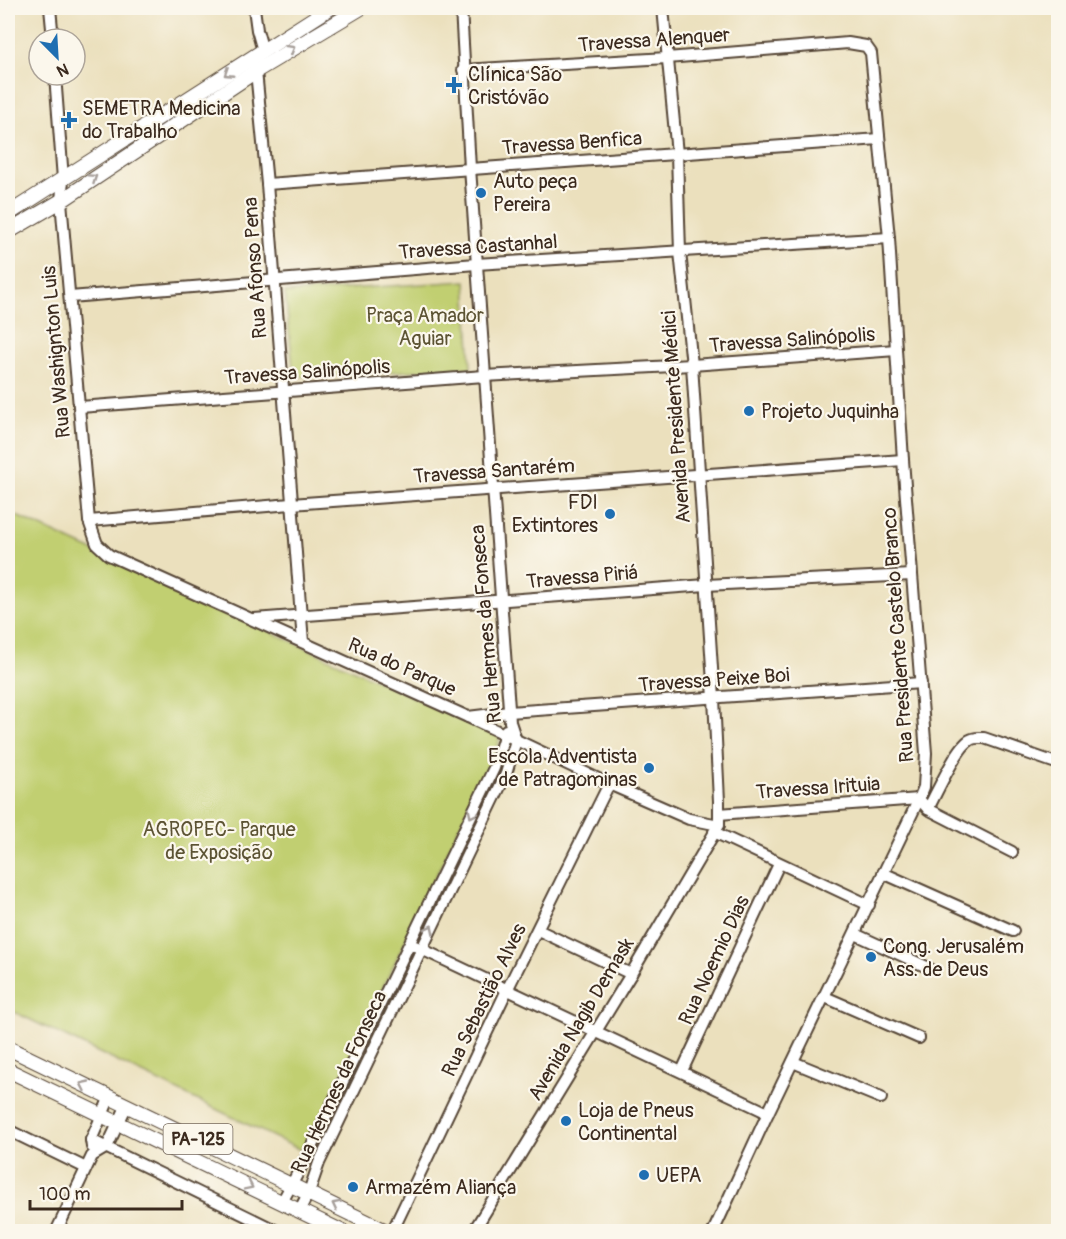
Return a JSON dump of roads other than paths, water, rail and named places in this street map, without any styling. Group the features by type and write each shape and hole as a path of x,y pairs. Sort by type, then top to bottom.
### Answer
{"main road":[{"path":"8,214 330,8"},
{"path":"8,232 61,201 256,71 361,8"},
{"name":"PA-125","path":"8,1048 390,1232"},
{"path":"26,1078 34,1061"},
{"name":"PA-125","path":"8,1070 343,1232"}],"street":[{"path":"50,8 52,27"},
{"path":"254,8 262,51"},
{"name":"Rua Hermes da Fonseca","path":"299,1210 309,1192 319,1163 506,774 516,740 510,717 484,376 463,70 461,8"},
{"name":"Avenida Presidente Médici","path":"663,8 676,154 680,252 692,365 714,698 717,823"},
{"name":"Travessa Alenquer","path":"463,70 667,58 848,43"},
{"name":"Rua Presidente Castelo Branco","path":"713,1232 883,873 920,800 925,779 926,753 903,460 889,238 871,53 866,46 848,43"},
{"name":"Rua Afonso Pena","path":"256,71 303,642"},
{"name":"Rua Washignton Luis","path":"56,87 63,179 61,201 88,522"},
{"name":"Travessa Benfica","path":"267,184 879,139"},
{"name":"Travessa Castanhal","path":"70,297 476,264 889,238"},
{"name":"Travessa Salinópolis","path":"80,407 484,376 692,365 896,350"},
{"name":"Travessa Santarém","path":"88,522 291,504 903,460"},
{"name":"Rua do Parque","path":"88,522 97,544 109,555 468,717 609,784 689,819 717,823"},
{"name":"Travessa Piriá","path":"254,619 706,585 912,575"},
{"name":"Travessa Peixe Boi","path":"468,717 510,717 714,698 921,683"},
{"path":"282,1202 306,1158 494,768 510,717"},
{"path":"928,809 957,754 971,739 984,738 1053,762"},
{"name":"Rua Sebastião Alves","path":"390,1232 609,784"},
{"path":"920,800 928,809 1012,852"},
{"name":"Travessa Irituia","path":"717,823 920,800"},
{"path":"717,823 779,864 869,905"},
{"name":"Avenida Nagib Demask","path":"473,1232 631,974 717,823"},
{"name":"Rua Noemio Dias","path":"682,1071 779,864"},
{"path":"883,873 1013,931"},
{"path":"538,930 631,974"},
{"path":"855,934 929,968"},
{"path":"409,944 768,1113"},
{"path":"825,997 919,1038"},
{"path":"793,1062 881,1098"},
{"path":"56,1232 92,1156 91,1140 110,1097"},
{"path":"92,1156 107,1147 127,1105"},
{"path":"8,1130 87,1168"},
{"path":"91,1140 279,1232"}],"place":[{"name":"Clínica São Cristóvão","path":"454,85"},
{"name":"SEMETRA Medicina do Trabalho","path":"69,120"},
{"name":"Auto peça Pereira","path":"481,193"},
{"name":"Projeto Juquinha","path":"749,411"},
{"name":"FDI Extintores","path":"610,514"},
{"name":"Escola Adventista de Patragominas","path":"649,768"},
{"name":"Cong. Jerusalém Ass. de Deus","path":"871,957"},
{"name":"Loja de Pneus Continental","path":"566,1121"},
{"name":"UEPA","path":"644,1175"},
{"name":"Armazém Aliança","path":"353,1187"}],"park label":[{"name":"Praça Amador Aguiar","path":"425,326"},
{"name":"AGROPEC- Parque de Exposição","path":"219,840"}]}
